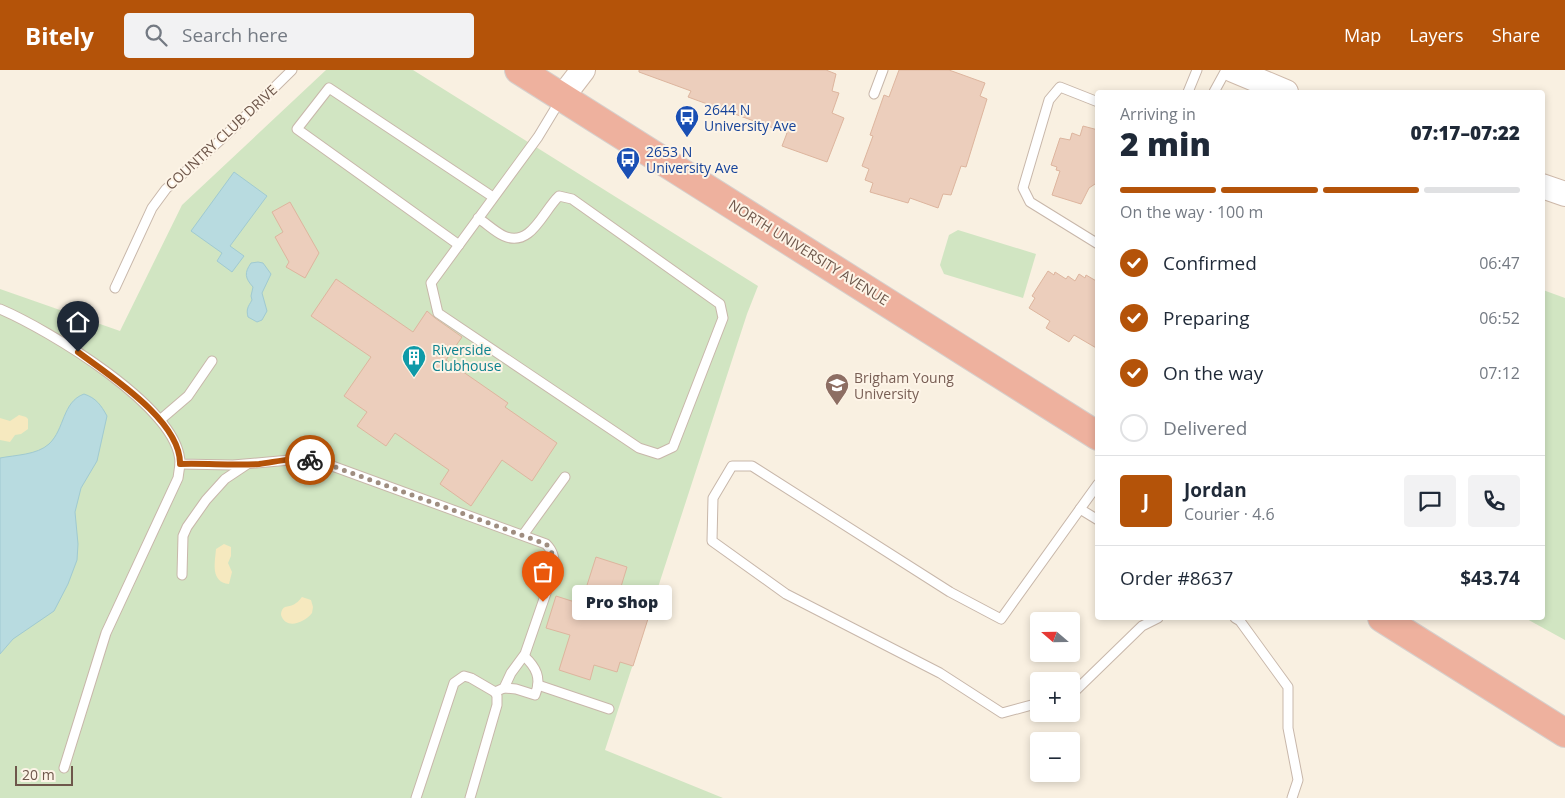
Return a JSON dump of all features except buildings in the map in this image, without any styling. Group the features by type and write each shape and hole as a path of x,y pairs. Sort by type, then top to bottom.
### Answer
{"highway":[{"name":"NORTH UNIVERSITY AVENUE","path":"519,70 563,96 1095,435"},
{"path":"1385,620 1565,733"}],"main road":[{"path":"563,96 582,70"},
{"path":"1233,70 1281,90"},
{"path":"1545,187 1565,194"}],"lane":[{"name":"COUNTRY CLUB DRIVE","path":"115,288 152,208 166,189 225,136 292,70"},
{"path":"874,94 883,70"},
{"path":"1189,90 1197,70"},
{"path":"1215,90 1226,70"},
{"path":"1095,101 1060,87 1049,100 1023,188 1030,202 1095,242"},
{"path":"459,244 297,129 329,88 493,197"},
{"path":"478,218 504,236 521,238 532,231 550,204 559,196 572,199 720,304 723,318 673,447 658,454 639,448 438,313 431,283 493,197 538,137 563,96"},
{"path":"0,309 63,341 139,399 160,420 180,454 178,478 99,650 64,768"},
{"path":"160,420 188,396 212,362"},
{"path":"180,464 249,464 301,459 324,463 546,544 554,556 555,567 524,656 510,673 504,688"},
{"path":"182,576 183,536 188,527 206,500 225,479 249,464"},
{"path":"1030,705 1002,713 940,673 786,594 712,540 713,498 732,466 752,466 950,592 1001,619 1095,488"},
{"path":"523,536 565,477"},
{"path":"1080,509 1095,518"},
{"path":"1080,686 1142,626 1154,620"},
{"path":"1238,620 1288,687 1288,728 1298,780 1292,798"},
{"path":"495,692 504,688 535,694 538,685 535,668 524,656"},
{"path":"453,670 460,678"},
{"path":"416,798 454,683 460,678 471,678 495,692 498,696 470,798"},
{"path":"538,685 609,709"}],"green space":[{"path":"326,70 413,70 758,286 747,314 605,750 723,798 0,798 0,289 120,331 182,205"},
{"path":"958,230 1036,254 1023,298 944,274 940,265 949,235"},
{"path":"1545,291 1565,298 1565,640 1529,620 1545,620"}],"sand":[{"path":"19,415 28,419 28,429 21,434 15,435 10,442 0,440 0,418 10,421"},
{"path":"224,544 231,547 231,556 228,563 232,572 229,584 219,580 215,571 216,549"},
{"path":"302,597 311,600 313,607 309,617 291,624 283,620 281,615 283,609 298,602"}],"water":[{"path":"234,172 267,196 230,246 244,256 232,272 217,261 222,253 191,231"},
{"path":"251,263 263,263 271,274 262,293 267,311 262,320 257,322 248,317 247,310 252,300 253,287 246,275"},
{"path":"84,394 98,402 107,416 97,461 81,488 75,512 78,544 77,560 68,584 54,611 13,639 0,654 0,458 44,448 54,438 67,409 77,398"}],"way so far":[{"path":"310,460 324,463 546,544 554,556 555,567 543,602"}],"place":[{"name":"2644 N University Ave","path":"687,138"},
{"name":"2653 N University Ave","path":"628,180"},
{"name":"Riverside Clubhouse","path":"414,378"},
{"name":"Brigham Young University","path":"837,406"},
{"name":"Pro Shop","path":"543,602"}],"route":[{"path":"78,352 146,404 165,425 180,454 180,464 233,465 259,464 280,460 310,460"}]}
